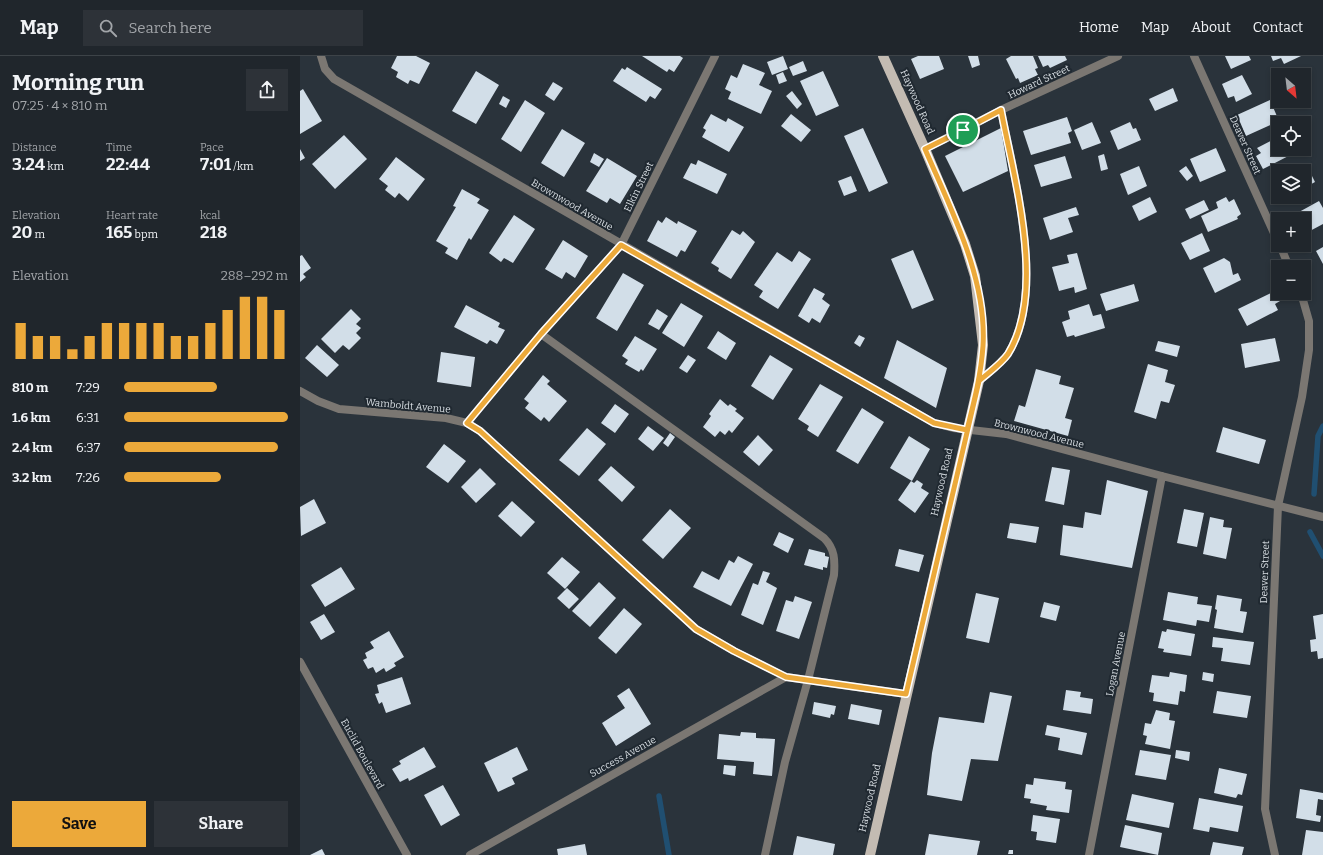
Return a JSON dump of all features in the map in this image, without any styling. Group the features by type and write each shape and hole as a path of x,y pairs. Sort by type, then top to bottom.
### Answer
{"main road":[{"name":"Haywood Road","path":"870,855 979,381 983,345 975,276 964,244 925,149 883,56"}],"street":[{"name":"Brownwood Avenue","path":"321,56 325,69 334,80 934,423 967,430 1006,434 1323,517"},
{"name":"Elkin Street","path":"467,423 541,334 621,245 716,56"},
{"name":"Howard Street","path":"925,149 1001,110 1118,56"},
{"name":"Deaver Street","path":"1194,56 1271,226"},
{"path":"979,381 1007,355 1019,328 1027,271 1020,206 1001,110"},
{"name":"Deaver Street","path":"1275,855 1265,809 1278,506 1302,397 1309,350 1309,321 1303,300"},
{"path":"541,334 828,542 835,558 834,575 808,680 785,762 765,855"},
{"name":"Wamboldt Avenue","path":"300,391 318,401 339,409 446,418 467,423 480,431 696,629 734,651 786,677 906,694"},
{"name":"Logan Avenue","path":"1089,855 1162,476"},
{"name":"Euclid Boulevard","path":"300,662 407,855"},
{"name":"Success Avenue","path":"470,855 786,677"}],"building":[{"path":"397,56 416,56 430,63 419,84 410,80 408,84 396,77 398,72 391,68"},
{"path":"642,56 680,56 683,58 674,72 669,69 667,72"},
{"path":"783,56 788,69 772,75 767,62"},
{"path":"918,56 939,56 944,69 920,79 911,59"},
{"path":"968,56 978,56 980,65 972,68"},
{"path":"1011,56 1033,56 1038,68 1035,69 1038,75 1020,83 1018,78 1016,79 1006,59"},
{"path":"1038,56 1065,56 1067,60 1050,68 1048,65 1043,67"},
{"path":"1225,56 1249,56 1251,60 1231,69"},
{"path":"1271,56 1301,56 1284,64 1281,58 1273,61"},
{"path":"803,61 807,71 793,76 789,67"},
{"path":"743,64 765,73 759,85 772,91 761,114 728,99 731,92 725,89 731,75 737,78"},
{"path":"627,67 662,89 655,99 650,96 646,102 613,81 622,68 625,70"},
{"path":"476,71 499,85 476,124 452,111"},
{"path":"823,71 839,106 816,116 800,81"},
{"path":"783,72 787,81 779,84 776,75"},
{"path":"1242,75 1252,94 1236,102 1234,96 1228,98 1222,84"},
{"path":"553,82 563,88 554,101 545,95"},
{"path":"1173,88 1178,101 1155,111 1149,99"},
{"path":"303,89 322,121 300,134 300,91"},
{"path":"792,91 802,104 797,109 786,96"},
{"path":"503,96 510,100 506,108 499,104"},
{"path":"525,100 545,113 521,152 501,139"},
{"path":"1270,100 1271,108 1273,108 1277,116 1271,116 1271,125 1246,136 1237,115"},
{"path":"711,114 726,122 728,118 744,127 729,152 702,137 706,130 703,128"},
{"path":"791,114 811,130 801,142 781,126"},
{"path":"1067,117 1072,131 1068,133 1071,143 1031,155 1023,131"},
{"path":"1092,122 1101,143 1082,150 1074,130"},
{"path":"1130,122 1133,129 1136,128 1141,140 1118,150 1110,131"},
{"path":"863,128 888,183 869,192 844,136"},
{"path":"1001,128 1008,171 963,192 945,156"},
{"path":"562,129 585,143 564,177 541,163"},
{"path":"344,135 367,159 335,189 312,164"},
{"path":"1271,141 1271,156 1288,156 1263,169 1256,156 1261,153 1257,148"},
{"path":"1216,148 1226,171 1200,182 1190,159"},
{"path":"300,149 305,158 300,161"},
{"path":"594,153 604,159 599,167 590,162"},
{"path":"1104,154 1108,169 1101,171 1098,156"},
{"path":"1065,156 1072,178 1041,187 1034,165"},
{"path":"396,157 425,179 408,201 399,193 395,198 385,190 388,186 379,179"},
{"path":"607,158 637,176 620,204 610,198 607,203 586,191"},
{"path":"698,160 727,174 717,194 683,178 691,163 696,165"},
{"path":"1139,166 1147,186 1128,195 1120,174"},
{"path":"1186,166 1193,176 1187,181 1179,171"},
{"path":"1311,174 1315,182 1311,184"},
{"path":"851,176 857,191 844,196 838,181"},
{"path":"462,189 480,199 477,203 489,210 471,240 469,238 457,260 445,253 448,248 436,241 456,207 453,206"},
{"path":"1150,197 1157,212 1139,221 1132,206"},
{"path":"1226,197 1229,202 1234,199 1241,214 1237,217 1238,219 1208,232 1201,216 1218,208 1216,202"},
{"path":"1204,200 1209,210 1190,219 1185,209"},
{"path":"1319,201 1323,208 1323,224 1311,230 1311,212 1299,212"},
{"path":"1076,207 1079,215 1068,218 1073,232 1050,240 1043,218"},
{"path":"514,215 535,229 513,263 504,258 501,262 489,253"},
{"path":"666,217 677,224 678,221 697,231 685,252 681,250 677,257 647,241 658,220 662,223"},
{"path":"732,230 740,235 743,231 755,242 731,279 718,271 719,268 711,263"},
{"path":"1202,233 1210,251 1190,260 1181,243"},
{"path":"563,240 588,256 575,278 566,272 562,279 545,269"},
{"path":"1323,247 1323,264 1316,251"},
{"path":"913,250 934,300 912,309 891,259"},
{"path":"799,251 811,259 778,309 759,297 763,291 754,285 777,252 792,262"},
{"path":"1077,253 1087,289 1075,293 1074,287 1059,291 1052,267 1069,263 1067,255"},
{"path":"302,255 311,268 303,274 306,277 300,282 300,256"},
{"path":"1224,258 1230,262 1233,275 1238,273 1241,280 1215,293 1203,268"},
{"path":"623,273 644,285 617,331 596,318"},
{"path":"1134,284 1139,301 1106,311 1100,294"},
{"path":"814,288 825,294 822,299 830,305 820,323 812,318 809,323 798,316"},
{"path":"1271,293 1271,300 1280,301 1275,304 1278,310 1247,326 1238,309"},
{"path":"681,303 703,316 684,347 662,333"},
{"path":"1089,304 1093,316 1101,314 1105,328 1075,337 1074,335 1067,337 1062,322 1070,319 1068,311"},
{"path":"466,305 500,323 498,327 505,330 497,344 490,340 487,344 454,327"},
{"path":"351,309 361,319 356,324 361,328 356,333 361,338 349,350 343,345 335,353 321,339"},
{"path":"657,309 668,316 659,330 648,324"},
{"path":"718,331 736,343 726,360 707,348"},
{"path":"859,335 865,338 860,347 854,343"},
{"path":"635,336 657,349 643,371 641,369 639,372 625,364 628,360 622,356"},
{"path":"1275,338 1280,361 1245,368 1241,344"},
{"path":"897,340 947,368 936,408 884,378"},
{"path":"1158,341 1180,346 1177,357 1155,351"},
{"path":"317,345 339,365 327,377 305,358"},
{"path":"441,352 475,357 471,387 437,382"},
{"path":"688,355 696,360 687,373 679,368"},
{"path":"770,355 793,369 773,400 751,386"},
{"path":"1148,364 1168,370 1165,382 1175,385 1169,403 1161,401 1156,419 1134,412"},
{"path":"1036,369 1061,376 1059,384 1074,388 1065,418 1072,420 1068,436 1014,421 1019,405 1025,407"},
{"path":"543,375 550,381 547,384 567,401 549,422 544,417 541,421 525,408 529,403 524,399"},
{"path":"820,384 843,397 818,437 807,430 809,426 798,419"},
{"path":"720,399 728,406 730,404 737,409 735,411 744,418 732,433 729,430 725,435 720,431 715,437 703,427 711,416 709,414"},
{"path":"615,404 629,414 615,433 601,423"},
{"path":"862,408 884,422 858,464 836,451"},
{"path":"648,426 664,438 653,451 638,439"},
{"path":"1223,427 1266,440 1259,464 1216,452"},
{"path":"587,428 606,444 579,476 559,460"},
{"path":"670,433 675,437 668,447 663,443"},
{"path":"758,435 773,450 759,466 743,452"},
{"path":"909,436 930,449 912,481 890,468"},
{"path":"444,444 466,461 448,483 426,467"},
{"path":"611,466 635,487 622,502 598,480"},
{"path":"1052,467 1070,470 1064,505 1045,501"},
{"path":"480,468 496,484 476,503 461,487"},
{"path":"917,480 923,484 921,488 929,493 915,513 898,500 911,481 914,483"},
{"path":"1107,480 1148,491 1132,568 1060,555 1063,525 1083,528 1085,512 1101,515"},
{"path":"314,499 326,523 301,536 300,507"},
{"path":"512,501 535,522 521,537 498,516"},
{"path":"670,509 691,528 663,559 642,540"},
{"path":"1184,509 1204,513 1197,547 1177,543"},
{"path":"1210,517 1224,520 1223,527 1232,528 1226,559 1203,554"},
{"path":"1010,523 1039,527 1036,543 1007,538"},
{"path":"779,532 794,539 788,553 773,545"},
{"path":"809,549 825,553 825,556 829,557 827,568 823,567 823,570 804,565"},
{"path":"899,549 924,555 919,572 895,566"},
{"path":"738,556 753,564 731,606 693,587 702,571 719,580 729,560 734,563"},
{"path":"562,557 580,572 565,589 547,573"},
{"path":"341,567 355,589 325,607 311,585"},
{"path":"763,571 770,573 766,582 777,588 763,625 741,615 753,583 758,585"},
{"path":"599,582 616,598 590,627 572,611"},
{"path":"567,588 579,599 569,609 557,598"},
{"path":"1168,592 1198,597 1197,604 1212,606 1209,622 1197,620 1196,626 1163,620"},
{"path":"976,593 999,598 989,643 966,638"},
{"path":"1217,595 1242,599 1240,611 1247,612 1243,633 1214,628 1217,610 1215,609"},
{"path":"795,596 812,602 799,639 776,631 786,600 793,602"},
{"path":"1044,602 1060,606 1056,621 1040,617"},
{"path":"624,608 642,624 616,654 598,638"},
{"path":"324,614 335,632 321,640 310,622"},
{"path":"1323,614 1323,658 1318,659 1317,651 1311,652 1310,640 1316,639 1313,616"},
{"path":"1167,629 1195,634 1191,656 1163,652 1164,649 1158,648 1162,631 1166,632"},
{"path":"389,631 404,657 394,663 396,666 386,672 384,668 376,673 373,667 368,669 363,660 367,658 365,653 374,648 370,642"},
{"path":"1213,637 1254,642 1250,665 1221,661 1223,648 1212,647"},
{"path":"1170,672 1187,675 1185,692 1180,691 1178,705 1153,701 1154,693 1149,692 1152,675 1169,677"},
{"path":"1203,672 1214,674 1213,682 1202,680"},
{"path":"402,677 411,704 386,713 382,702 379,704 375,694 379,693 377,685"},
{"path":"629,688 651,724 616,746 602,723 625,708 617,696"},
{"path":"1066,690 1081,692 1080,697 1093,699 1091,714 1063,710"},
{"path":"1217,691 1251,696 1247,718 1213,713"},
{"path":"990,692 1012,696 998,761 971,759 962,801 927,795 932,753 939,717 984,723"},
{"path":"814,702 836,706 834,715 831,714 830,718 812,714"},
{"path":"851,704 882,710 879,725 848,719"},
{"path":"1156,710 1170,713 1169,720 1175,721 1170,749 1145,744 1147,736 1143,735 1145,723 1151,724"},
{"path":"1047,725 1087,733 1082,755 1058,750 1060,738 1045,735"},
{"path":"741,732 756,733 756,738 775,739 772,776 753,774 754,762 717,759 719,734 740,736"},
{"path":"424,747 436,767 409,781 408,778 400,782 392,769 401,764 399,761"},
{"path":"517,747 528,770 512,778 515,784 498,792 484,763"},
{"path":"1140,750 1171,755 1166,780 1135,775"},
{"path":"1176,750 1190,752 1189,761 1175,758"},
{"path":"724,765 736,766 735,776 723,774"},
{"path":"1219,768 1247,774 1242,795 1238,794 1236,798 1214,793"},
{"path":"1034,778 1066,782 1065,789 1072,790 1069,813 1046,810 1047,806 1030,803 1031,799 1024,798 1026,784 1033,785"},
{"path":"443,785 460,815 441,826 424,795"},
{"path":"1300,789 1323,793 1323,800 1318,799 1316,815 1321,816 1320,822 1296,818"},
{"path":"1132,794 1174,803 1169,828 1126,820"},
{"path":"1199,798 1243,806 1238,832 1210,827 1209,832 1193,829"},
{"path":"1033,815 1060,819 1056,843 1036,840 1037,832 1031,831"},
{"path":"1125,825 1162,833 1158,855 1120,847"},
{"path":"1306,830 1323,832 1323,855 1302,855"},
{"path":"929,834 980,841 977,855 925,855"},
{"path":"797,836 835,844 833,855 793,855"},
{"path":"1213,842 1244,847 1242,855 1210,855"},
{"path":"585,844 587,855 558,855 557,849"},
{"path":"322,849 325,855 310,855"},
{"path":"1009,850 1013,850 1013,854 1008,854"}],"waterway":[{"path":"1314,494 1318,436 1323,426"},
{"path":"1310,532 1323,556"},
{"path":"659,796 669,855"}],"route":[{"path":"963,130 925,149 964,244 975,276 982,319 983,345 979,381 967,430 934,423 621,245 541,334 467,423 480,431 696,629 734,651 786,677 906,694 979,381 1007,355 1019,328 1027,271 1020,206 1001,110 963,130"}]}
